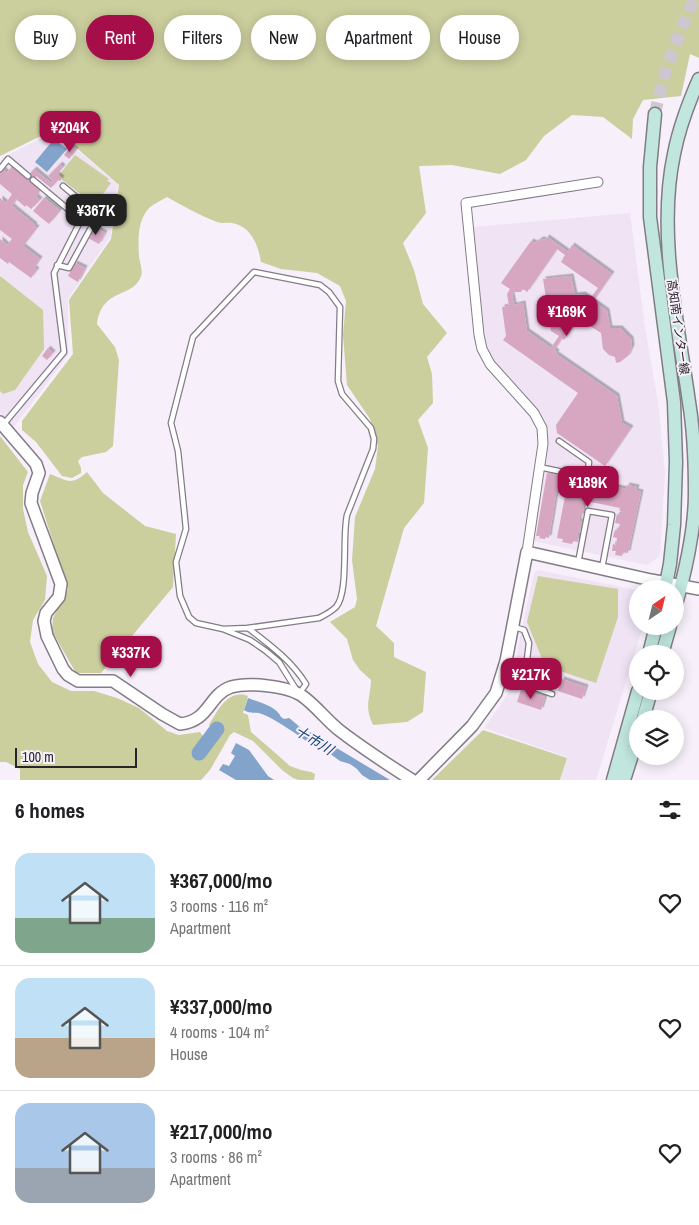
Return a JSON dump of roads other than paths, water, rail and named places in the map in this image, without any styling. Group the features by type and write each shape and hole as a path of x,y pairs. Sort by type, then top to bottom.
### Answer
{"main road":[{"name":"高知南インター線","path":"681,580 693,525 695,495 694,407 670,274 668,219 673,155 684,115 699,79"},
{"name":"高知南インター線","path":"655,114 650,167 650,217 674,402 676,462 674,525 666,580"},
{"path":"613,780 635,700"},
{"path":"624,780 629,764"}],"street":[{"path":"419,780 472,726 490,703 501,678 527,552 543,444 542,428 534,413 490,364 482,349 466,203 598,182"},
{"path":"2,423 36,464 40,473 32,493 31,503 61,584 59,597 46,613 44,628 63,669 68,675 78,681 113,681 180,724 195,720 202,715 221,693 231,687 256,685 299,694 339,730 412,780"},
{"path":"527,552 642,580"},
{"path":"684,587 699,589"}],"lane":[{"path":"0,169 8,159 28,176"},
{"path":"2,423 64,352 54,273 81,220 33,180"},
{"path":"57,265 69,268 98,215 63,186"},
{"path":"223,629 248,628 319,618 337,607 343,591 344,526 346,515 373,448 374,439 371,428 342,394 338,381 340,307 329,292 320,285 254,272 193,337 171,423 178,451 186,529 176,562 180,596 189,618 196,623 223,629 250,640 279,662 299,694 306,684 299,672 288,660 248,628"},
{"path":"539,468 587,476 590,462 559,441"},
{"path":"578,564 588,511 612,515 601,569"},
{"path":"513,627 524,630 529,643 524,684 552,694"}],"water":[{"path":"54,139 67,149 47,172 35,162"},
{"path":"248,698 271,707 284,719 289,718 307,733 309,734 310,732 390,780 370,780 350,764 340,761 322,748 317,748 273,720 259,713 244,710"},
{"path":"236,743 249,750 268,776 274,780 236,780 219,770 223,764 229,766 235,756 231,753"}],"waterway":[{"name":"十市川","path":"199,753 217,729"}],"tunnel":[{"path":"655,114 671,56 694,0"}]}
